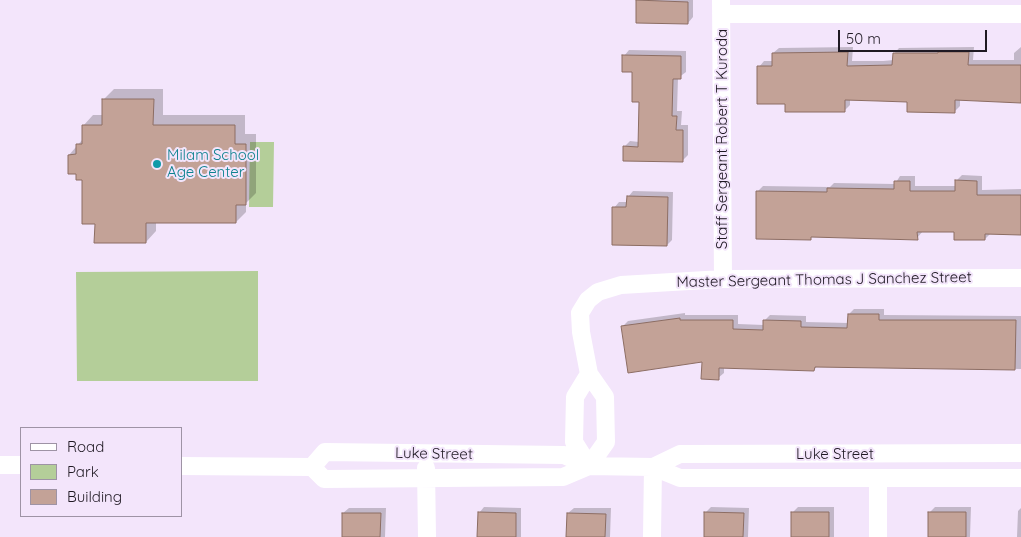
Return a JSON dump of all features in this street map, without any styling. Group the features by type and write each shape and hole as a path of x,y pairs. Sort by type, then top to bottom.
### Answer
{"street":[{"path":"721,7 1021,14"},
{"name":"Staff Sergeant Robert T Kuroda","path":"721,7 723,278"},
{"name":"Master Sergeant Thomas J Sanchez Street","path":"589,466 606,442 605,396 589,374 580,332 580,313 588,300 598,292 621,285 723,278 1021,278"},
{"path":"589,374 575,396 574,442 589,466"},
{"name":"Luke Street","path":"589,466 563,477 324,479 312,467 325,452 564,455 589,466 653,467 680,478 1021,478"},
{"path":"426,453 426,537"},
{"name":"Luke Street","path":"653,467 680,454 1021,454"},
{"path":"0,465 20,465"},
{"path":"182,466 312,467"},
{"path":"652,537 653,467"},
{"path":"878,478 878,537"}],"green space":[{"path":"250,142 274,142 273,207 249,207"},
{"path":"258,271 258,381 77,381 76,272"}],"building":[{"path":"636,0 688,2 688,24 636,23"},
{"path":"848,52 847,66 892,65 893,53 938,52 969,52 968,65 1021,65 1021,103 955,100 955,113 907,112 907,102 845,100 845,112 785,112 785,104 757,104 757,66 772,66 772,53"},
{"path":"622,55 681,56 681,79 673,79 672,116 677,116 676,130 683,130 683,162 623,161 623,146 638,147 639,102 632,102 632,72 622,72"},
{"name":"Milam School Age Center","path":"102,99 154,99 153,125 235,125 235,144 246,144 246,205 236,205 236,223 146,223 146,243 94,243 95,224 82,224 82,180 76,180 76,174 68,174 68,155 76,154 76,144 82,144 82,125 102,125"},
{"path":"955,180 977,181 977,195 1021,195 1021,235 985,234 985,240 954,240 954,232 917,232 918,240 811,237 811,240 756,239 756,191 827,192 827,188 894,189 894,181 910,181 910,191 955,191"},
{"path":"627,196 668,197 667,246 612,245 612,207 626,207"},
{"path":"848,314 879,314 879,320 1016,320 1015,370 815,367 814,371 719,368 719,380 701,379 702,362 628,373 621,326 680,318 680,320 733,320 733,329 763,330 763,320 801,321 801,327 847,328"},
{"path":"478,512 516,513 516,537 477,537"},
{"path":"704,512 744,513 743,537 704,537"},
{"path":"791,512 829,512 829,537 791,537"},
{"path":"928,512 966,512 966,537 928,537"},
{"path":"342,513 381,513 380,537 342,537"},
{"path":"567,513 606,514 605,537 566,537"}],"place":[{"name":"Milam School Age Center","path":"157,164"}]}
